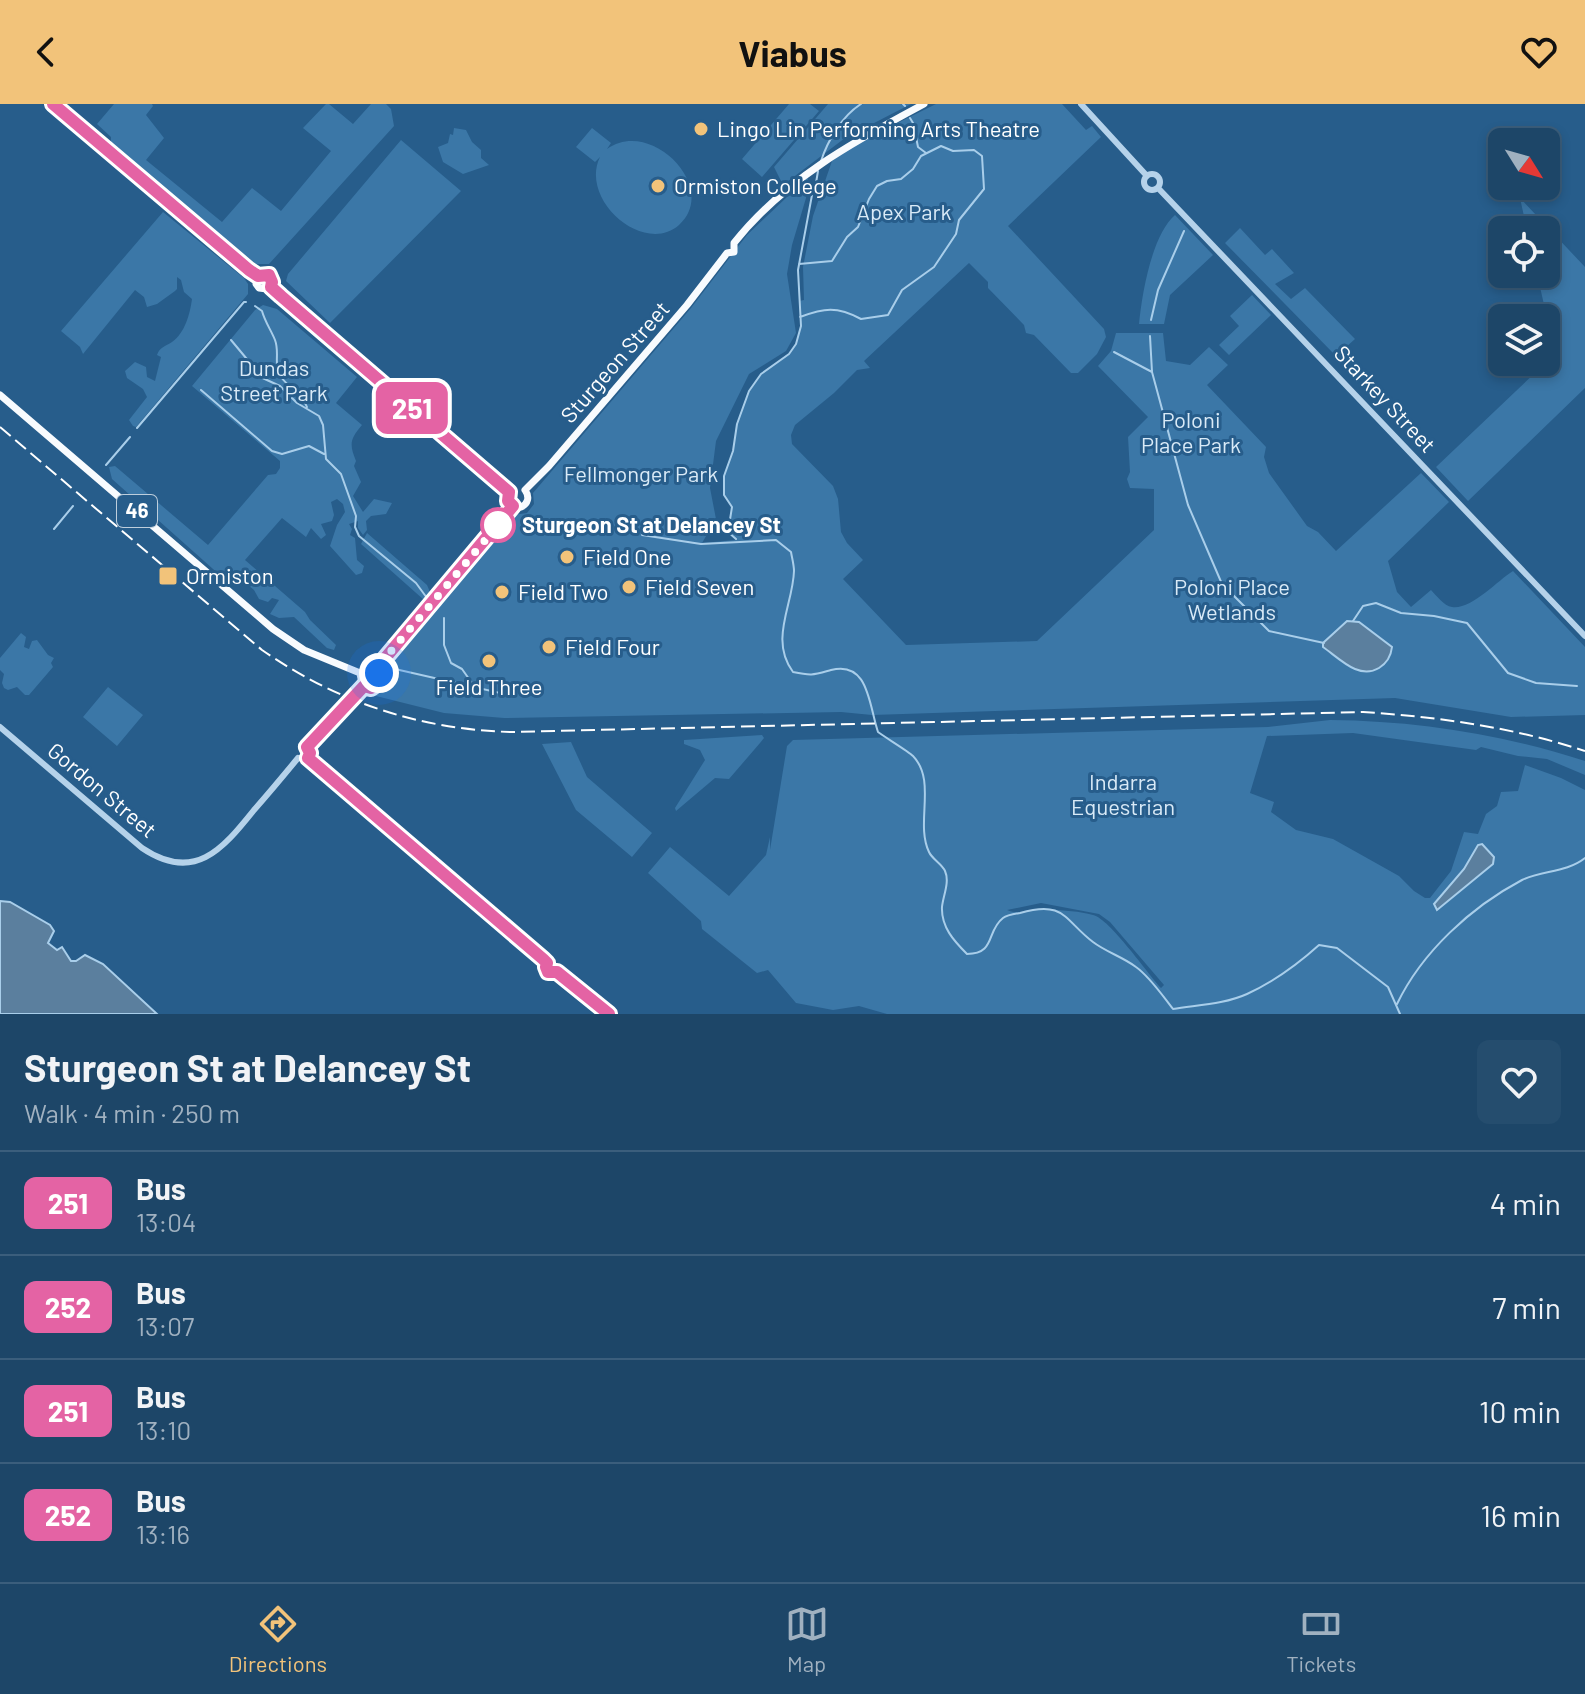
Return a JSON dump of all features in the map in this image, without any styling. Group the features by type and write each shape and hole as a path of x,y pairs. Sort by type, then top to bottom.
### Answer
{"main road":[{"path":"53,104 258,276 269,275 271,287 509,492"},
{"name":"Sturgeon Street","path":"525,490 667,329 727,253 726,244 734,243 769,205 808,171 924,104"},
{"name":"46","path":"0,395 273,629 304,650 360,673"},
{"path":"518,487 525,490 528,496 526,503 521,507 513,506 508,501 509,492 518,487"},
{"path":"376,669 513,506"},
{"path":"367,667 376,669 380,676 378,683 371,688 364,686 360,673 367,667"}],"street":[{"path":"1081,104 1147,176 1158,176 1161,183 1158,188 1147,188 1144,183 1147,176"},
{"name":"Starkey Street","path":"1158,188 1585,636"},
{"name":"Gordon Street","path":"0,727 142,848 166,860 190,862 203,859 226,844 298,758 298,749 307,747 364,686"}],"green space":[{"path":"114,104 152,104 146,115 164,138 146,160 222,222 252,188 281,211 331,151 303,128 326,104 353,124 371,104 386,104 391,109 394,126 269,264 256,264 111,143 111,137 97,124"},
{"path":"789,104 810,104 819,111 762,177 742,159"},
{"path":"828,104 911,104 845,138 783,185 774,167"},
{"path":"936,104 1062,104 1086,130 1092,126 1101,137 1008,226 1104,329 1106,337 1097,354 1078,373 1071,373 1034,335 1026,333 1024,325 969,263 864,361 870,368 857,370 795,425 792,444 833,486 838,499 841,532 863,560 843,579 906,645 1037,641 1154,530 1154,489 1130,488 1127,479 1130,472 1128,437 1148,417 1098,366 1111,351 1116,333 1163,333 1166,361 1190,365 1209,347 1228,365 1207,385 1266,447 1264,457 1269,473 1307,526 1318,532 1336,551 1421,473 1449,502 1388,561 1397,592 1411,607 1431,590 1446,605 1459,607 1475,600 1513,571 1585,647 1585,715 1511,717 1395,698 872,715 841,712 504,718 444,713 372,695 382,685 383,671 513,515 527,513 534,504 533,493 691,308 747,235 808,177 806,198 787,274 796,333 786,351 749,374 716,441 710,488 716,519 702,543 736,540 728,532 732,508 724,495 724,476 733,451 737,424 749,391 761,374 789,354 796,344 801,326 799,301 804,300 803,267 813,216 832,161 855,144"},
{"path":"454,128 466,130 481,150 481,158 489,165 463,174 443,162 438,147 448,143"},
{"path":"592,128 611,143 607,149 624,142 643,142 660,149 675,161 686,176 691,193 689,210 679,225 665,233 649,234 618,219 599,190 596,174 600,157 595,162 576,147"},
{"path":"401,140 461,191 330,323 286,281 288,274"},
{"path":"1520,200 1537,216 1524,216"},
{"path":"163,212 244,278 248,284 248,294 136,427 129,420 147,397 143,389 127,378 125,371 135,362 146,367 147,377 155,381 161,357 157,355 158,352 177,338 190,311 192,299 184,292 181,280 177,277 175,291 147,307 144,297 135,290 83,354 80,347 61,331"},
{"path":"1175,215 1213,255 1170,295 1164,324 1139,324 1154,250"},
{"path":"1240,228 1265,255 1272,249 1294,273 1275,284 1291,299 1305,288 1355,339 1336,356 1225,243"},
{"path":"1560,240 1585,267 1585,388 1468,501 1436,467 1532,376 1560,376 1560,304 1544,304 1540,288 1560,288"},
{"name":"Poloni Place Park","path":"1252,295 1271,315 1229,355 1219,345 1239,326 1230,316"},
{"name":"Dundas Street Park","path":"263,305 277,309 357,377 336,403 362,425 352,442 356,461 354,466 361,482 353,496 363,512 374,499 392,503 386,514 371,516 366,521 367,530 363,535 358,521 349,524 352,529 350,535 355,538 357,560 364,566 362,573 356,575 330,546 345,512 343,504 337,499 331,502 332,521 321,524 326,535 321,539 311,528 306,537 282,518 245,560 305,612 336,645 334,650 327,648 294,617 279,618 270,614 279,600 272,598 268,602 259,599 241,579 231,585 112,479 109,467 115,466 208,545 268,475 276,474 280,461 192,386 255,310"},
{"path":"367,533 427,585 430,592 424,600 361,544"},
{"path":"21,633 26,637 24,647 29,649 32,641 37,640 54,658 51,663 53,667 29,695 17,687 4,688 4,674 0,670 0,658"},
{"path":"108,687 143,715 117,746 83,717"},
{"name":"Indarra Equestrian","path":"1330,720 1427,726 1491,736 1585,761 1585,775 1547,759 1481,747 1476,750 1353,733 1267,736 1250,793 1274,802 1271,812 1296,830 1333,839 1399,876 1414,891 1430,898 1451,871 1464,832 1478,834 1486,814 1497,806 1501,792 1518,791 1525,765 1585,790 1585,1014 887,1014 859,1006 833,1010 796,1003 768,970 757,973 702,929 701,921 648,873 670,847 729,896 766,855 770,837 770,850 787,746 793,740 1268,727","holes":["1041,903 1099,914 1110,922 1164,985 1161,988 1109,926 1093,915 1050,909 1007,910"]},
{"path":"762,735 764,738 729,779 715,778 676,811 705,760 700,750 684,744 684,740"},
{"path":"571,742 587,777 652,833 632,857 576,810 542,744"}],"shaded area":[{"path":"1347,621 1359,622 1392,647 1382,666 1372,671 1357,670 1323,647 1323,643"},
{"path":"1482,844 1494,857 1493,864 1437,910 1434,904 1464,869 1478,845"},
{"path":"0,901 10,902 50,925 54,931 48,943 57,950 62,947 71,961 85,955 103,964 157,1014 0,1014"}],"waterway":[{"path":"821,161 836,129 861,104"},
{"path":"910,118 913,123"},
{"path":"914,127 918,147 926,153"},
{"path":"799,264 832,261 847,237 858,227 877,186 901,179 913,169 921,156 941,146 953,151 974,150 982,156 984,189 959,220 956,234 934,267 902,290 888,315 861,319 830,310 800,317"},
{"path":"816,183 818,171"},
{"path":"736,539 728,532 732,507 724,495 724,476 749,391 761,374 789,354 796,344 801,326 798,270 812,195"},
{"path":"1151,320 1158,290 1184,231"},
{"path":"137,428 246,302"},
{"path":"255,306 262,311 275,340 279,372 307,407"},
{"path":"1150,336 1152,372 1188,505 1222,584 1269,631 1324,643"},
{"path":"231,340 256,375 280,386 297,403 319,416 323,425 326,459 341,474 356,516 355,527 359,536 416,583 427,598"},
{"path":"1114,352 1152,372"},
{"path":"201,390 272,451 282,454 309,446 324,454"},
{"path":"106,465 130,437"},
{"path":"54,529 73,506"},
{"path":"642,535 701,544 776,540 791,552 793,584 783,635 786,660 793,672 812,674 844,669 853,672 865,688 878,732 913,756 920,766 925,790 925,841 930,855 944,868 946,875 942,907 944,921 953,939 967,954 976,953 987,946 998,923 1005,917 1035,910 1055,911 1103,949 1141,971 1173,1009 1220,1002 1247,994 1285,972 1319,945 1337,948 1388,987 1400,1014"},
{"path":"1353,621 1363,606 1376,603 1401,613 1467,623 1508,673 1536,683 1577,686"},
{"path":"444,618 444,645 451,663 462,669 474,686"},
{"path":"395,669 513,696"},
{"path":"1397,1004 1434,949 1484,903 1522,880 1570,866 1585,858"}],"railway":[{"path":"0,427 262,650 349,698 443,725 510,732 1363,712 1475,724 1530,735 1585,751"}],"bus line":[{"name":"251","path":"53,104 249,270 258,276 269,275 271,287 509,492 508,501 513,506 376,669 380,676 378,683 371,688 364,686 307,747 310,753 308,758 543,959 548,972 557,972 567,978 609,1014"}],"place":[{"name":"Lingo Lin Performing Arts Theatre","path":"701,129"},
{"name":"Ormiston College","path":"658,186"},
{"name":"Sturgeon St at Delancey St","path":"498,525"},
{"name":"Field One","path":"567,557"},
{"name":"Ormiston","path":"168,576"},
{"name":"Field Seven","path":"629,587"},
{"name":"Field Two","path":"502,592"},
{"name":"Field Four","path":"549,647"},
{"name":"Field Three","path":"489,661"}],"route":[{"path":"379,673 376,669 498,525"}],"park label":[{"name":"Apex Park","path":"904,212"},
{"name":"Fellmonger Park","path":"641,474"},
{"name":"Poloni Place Wetlands","path":"1232,600"}]}
